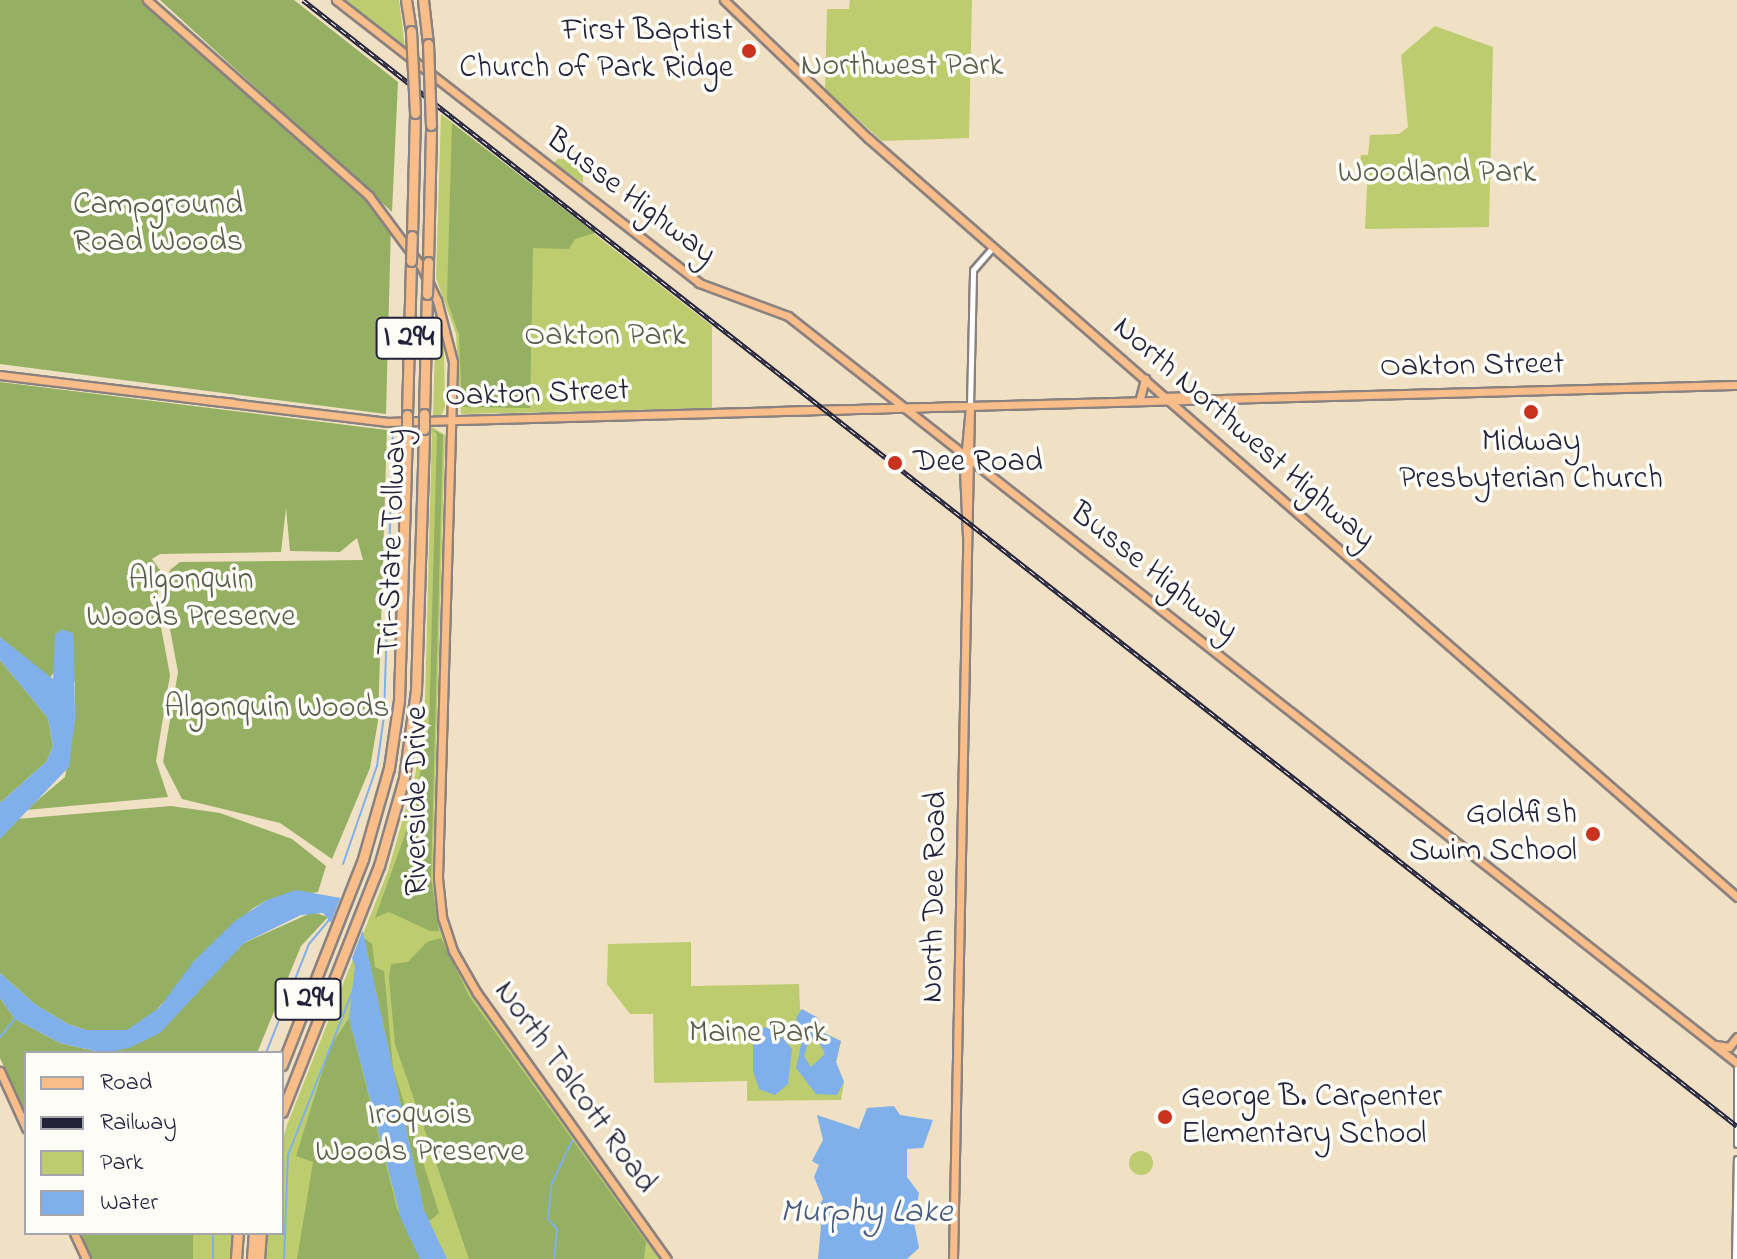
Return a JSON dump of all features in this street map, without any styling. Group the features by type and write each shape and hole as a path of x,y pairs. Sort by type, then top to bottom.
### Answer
{"highway":[{"name":"Tri-State Tollway","path":"284,1060 350,895 380,807 397,721 415,113 411,31 406,0"},
{"name":"Tri-State Tollway","path":"284,1107 396,814 412,731 424,429 431,125 423,0"},
{"path":"236,1259 238,1235"},
{"path":"252,1259 254,1235"},
{"path":"259,1259 261,1235"}],"main road":[{"name":"Riverside Drive","path":"147,0 388,215 421,266 450,339 452,421 438,878 449,940"},
{"name":"Busse Highway","path":"336,0 699,283 788,316 1737,1066"},
{"name":"North Northwest Highway","path":"724,0 992,248 1737,897"},
{"name":"Oakton Street","path":"0,375 376,422 1208,399"},
{"path":"1140,398 1145,379"},
{"name":"Oakton Street","path":"1125,401 1140,398 1208,399 1737,385"},
{"path":"1187,418 1192,401"},
{"name":"North Dee Road","path":"953,1259 970,406"},
{"name":"North Dee Road","path":"967,536 972,485 968,459"},
{"path":"972,485 985,472"},
{"name":"North Talcott Road","path":"449,940 477,993 667,1259"},
{"path":"1713,1045 1729,1047 1737,1037"},
{"path":"0,1071 24,1124"},
{"path":"75,1235 86,1259"}],"street":[{"name":"North Dee Road","path":"970,406 973,270 992,248"},
{"path":"1737,1066 1737,1144"},
{"path":"1735,1259 1737,1159"}],"green space":[{"name":"Campground Road Woods","path":"0,0 143,0 370,201 391,225 386,414 0,364"},
{"path":"160,0 294,0 398,82 392,212"},
{"path":"343,0 399,0 405,48 386,34"},
{"name":"Northwest Park","path":"850,0 972,0 969,138 882,141 825,90 827,9 849,9"},
{"name":"Woodland Park","path":"1435,26 1493,47 1489,227 1365,229 1368,167 1360,166 1361,155 1368,155 1370,135 1399,134 1408,127 1401,55"},
{"name":"Oakton Park","path":"441,114 712,326 712,408 461,414 456,334 436,278"},
{"path":"452,123 595,233 575,239 569,249 533,248 530,408 462,407 459,335 447,300"},
{"path":"557,159 583,160 583,183 554,164"},
{"path":"436,309 444,346 445,407 441,416 433,416"},
{"name":"Algonquin Woods","path":"0,382 387,430 378,721 370,768 332,859 280,823 182,799 163,762 178,672 164,597 170,570 180,562 363,560 357,538 340,552 290,551 286,508 281,552 160,554 152,559 160,570 157,606 170,675 156,761 168,797 26,810 65,777 75,719 75,683 55,634 55,671 49,679 0,637"},
{"name":"Iroquois Woods Preserve","path":"432,427 445,435 433,863 441,928 464,981 662,1259 263,1259 265,1235 284,1235 284,1135 388,871 415,777 425,702"},
{"path":"432,429 443,435 431,878 439,931 430,931 389,912 375,918 413,812 429,725 437,434"},
{"path":"0,660 48,718 53,746 47,761 0,803"},
{"name":"Algonquin Woods","path":"171,806 220,813 292,839 326,866 318,892 267,900 252,909 194,961 192,970 145,1023 127,1030 86,1030 68,1024 36,1005 0,973 0,839 16,819"},
{"path":"313,912 328,917 301,946 258,1051 107,1051 198,988 244,943"},
{"path":"364,938 372,944 375,967 384,971 393,1068 439,1213 427,1223"},
{"path":"441,938 469,996 646,1242 644,1259 469,1259 395,1044 389,978 391,964 408,962 427,942"},
{"name":"Maine Park","path":"691,942 691,986 799,984 800,1009 818,1018 824,1033 841,1041 836,1062 844,1082 841,1100 747,1101 747,1081 654,1083 653,1014 630,1014 607,984 608,944"},
{"path":"0,998 15,1019 60,1043 95,1051 24,1051 24,1112 0,1058"},
{"path":"349,1018 397,1208 420,1259 297,1259 313,1162 296,1156 330,1047"},
{"path":"1141,1151 1152,1158 1153,1163 1146,1174 1141,1175 1130,1168 1129,1163 1136,1152"},
{"path":"79,1235 231,1235 231,1259 79,1259"},
{"path":"83,1235 193,1235 193,1259 83,1259"}],"water":[{"path":"62,629 73,633 74,646 75,719 69,767 0,839 0,803 47,761 53,746 48,718 0,660 0,637 53,679 55,635"},
{"path":"296,890 341,898 363,932 424,1210 447,1259 420,1259 401,1219 349,1018 355,966 345,940 323,913 301,915 244,943 160,1033 129,1048 95,1051 60,1043 15,1019 0,998 0,973 36,1005 68,1024 86,1030 127,1030 159,1008 194,961 235,921 267,900"},
{"path":"802,1009 818,1018 824,1033 841,1041 836,1062 844,1082 837,1095 816,1094 796,1068 803,1035 796,1018","holes":["810,1038 818,1040 825,1054 811,1067 804,1056"]},
{"path":"764,1027 776,1030 792,1049 788,1084 775,1095 759,1089 753,1071 753,1040"},
{"name":"Murphy Lake","path":"894,1106 900,1115 933,1120 923,1148 907,1149 907,1177 919,1193 914,1222 919,1248 907,1259 818,1259 821,1226 815,1212 823,1199 814,1177 819,1165 812,1161 823,1140 817,1115 859,1129 867,1108"}],"pier":[{"path":"342,894 364,927 352,958 330,925"}],"waterway":[{"path":"343,864 377,766 384,716 393,435"},
{"path":"267,1051 309,944 330,919"},
{"path":"284,1259 288,1155 353,990"},
{"path":"0,1037 16,1017"},
{"path":"554,1259 557,1229 548,1219 552,1183 572,1141"},
{"path":"213,1235 213,1259"}],"railway":[{"path":"303,0 1737,1126"}],"place":[{"name":"First Baptist Church of Park Ridge","path":"749,51"},
{"name":"Midway Presbyterian Church","path":"1531,412"},
{"name":"Dee Road","path":"895,463"},
{"name":"Goldfish Swim School","path":"1593,834"},
{"name":"George B. Carpenter Elementary School","path":"1165,1117"}],"park label":[{"name":"Algonquin Woods Preserve","path":"191,600"}]}
